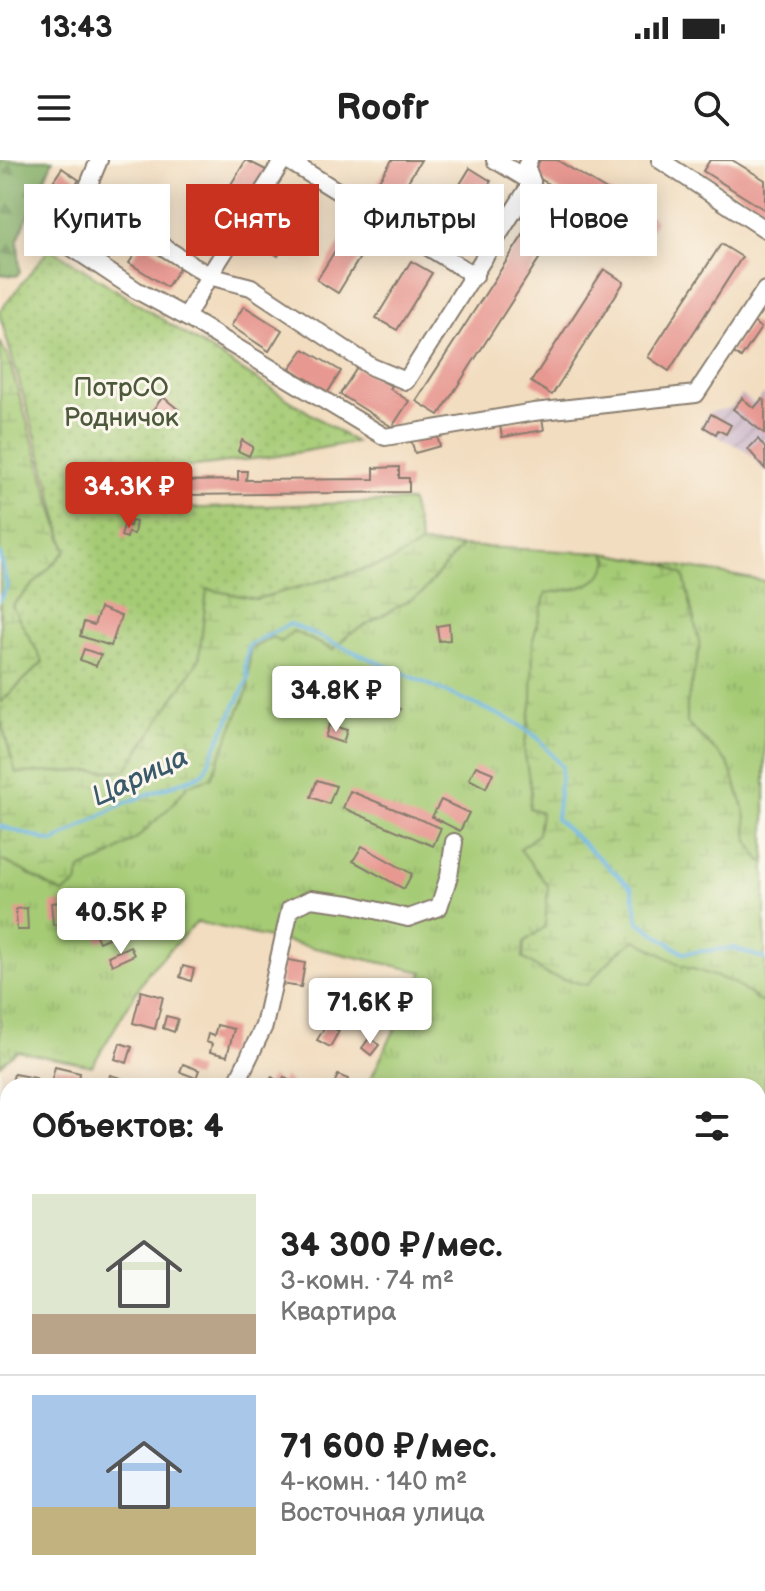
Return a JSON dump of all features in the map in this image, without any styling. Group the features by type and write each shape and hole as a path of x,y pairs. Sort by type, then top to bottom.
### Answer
{"street":[{"path":"89,184 99,160"},
{"path":"186,317 209,276 285,160 475,276"},
{"path":"495,160 532,182"},
{"path":"529,160 526,166 532,182"},
{"path":"660,160 765,229"},
{"path":"170,251 209,276 251,287 372,367 406,381 532,182"},
{"path":"85,256 136,290 385,437 534,412 696,394 765,290"},
{"path":"238,1078 264,1026 290,909 311,899 350,904 408,918 439,907 449,876 454,842"}],"shaded area":[{"path":"765,393 765,472 747,451 701,428 709,412 731,408 742,395 754,404"}],"green space":[{"path":"0,160 53,160 42,184 24,184 24,225 18,239 20,272 16,276 0,274"},
{"name":"ПотрСО Родничок","path":"44,256 63,256 355,442 278,456 187,467 158,490 173,509 411,501 421,544 390,562 256,599 207,589 199,660 126,770 16,773 0,718 0,703 43,662 12,606 66,551 0,311"},
{"path":"0,342 8,357 66,552 13,605 43,662 0,703"},
{"path":"421,544 604,553 765,581 765,1078 371,1078 423,972 197,922 149,971 92,1066 17,1051 0,1065 0,718 17,773 199,660"},
{"path":"421,544 461,547 422,593 348,635 333,650 293,631 281,642 272,637 250,650 248,690 211,778 188,785 138,837 103,860 80,869 77,884 63,893 0,860 0,718 17,773 199,660 206,588 256,599 390,562"},
{"path":"604,553 665,564 684,576 700,646 687,704 687,723 728,763 745,811 748,841 761,861 765,861 765,1003 732,982 681,965 636,940 617,953 587,985 548,975 523,958 524,942 545,927 548,886 520,849 538,834 541,812 529,808 531,792 524,749 532,700 533,640 546,593 575,589 592,582 599,577 609,560"}],"building":[{"path":"246,160 268,171 260,184 231,184"},
{"path":"392,160 421,160 406,184 377,184"},
{"path":"540,160 557,160 597,184 549,184 532,174"},
{"path":"710,160 732,160 765,180 765,210 703,171"},
{"path":"62,168 79,180 76,184 51,184"},
{"path":"470,168 491,181 489,184 460,184"},
{"path":"520,240 520,256 541,256 439,415 416,401"},
{"path":"721,244 742,257 669,371 648,357"},
{"path":"335,251 335,256 361,256 338,293 317,280"},
{"path":"134,256 164,256 180,267 167,287 129,263"},
{"path":"411,261 432,273 397,330 376,318"},
{"path":"604,269 624,282 552,395 531,382"},
{"path":"244,306 282,330 269,351 231,326"},
{"path":"752,321 761,328 741,358 731,351"},
{"path":"304,349 341,371 328,392 290,368"},
{"path":"357,368 392,386 390,389 409,401 392,427 340,394"},
{"path":"163,397 179,410 168,425 151,412"},
{"path":"742,398 754,408 762,399 765,401 765,434 733,409"},
{"path":"711,414 731,425 726,434 718,430 716,434 704,427"},
{"path":"542,418 544,430 502,437 500,425"},
{"path":"436,433 440,446 415,453 411,440"},
{"path":"758,439 765,448 765,469 748,449"},
{"path":"242,440 253,447 249,456 238,451"},
{"path":"399,467 399,478 409,478 409,492 185,495 185,481 238,480 238,471 247,471 246,480 374,479 374,468"},
{"path":"154,468 166,480 161,485 149,474"},
{"path":"131,521 136,522 134,534 128,533 127,538 121,536 124,525 130,526"},
{"path":"100,608 121,616 111,646 80,636 84,622 94,625"},
{"path":"449,624 450,640 439,641 437,626"},
{"path":"84,649 101,655 96,666 80,660"},
{"path":"386,702 400,709 396,717 382,710"},
{"path":"329,725 347,730 343,743 325,737"},
{"path":"476,766 493,773 486,788 469,779"},
{"path":"317,780 336,786 329,804 311,797"},
{"path":"350,791 441,828 433,846 343,808"},
{"path":"441,800 469,813 460,831 432,817"},
{"path":"362,846 412,874 404,889 353,861"},
{"path":"61,902 63,924 53,925 51,903"},
{"path":"27,908 28,930 17,930 16,909"},
{"path":"112,918 119,933 99,942 92,927"},
{"path":"130,946 134,955 112,965 108,956"},
{"path":"284,959 305,963 301,987 280,984"},
{"path":"183,966 194,969 191,981 180,977"},
{"path":"141,991 163,997 155,1029 133,1023"},
{"path":"382,996 397,1004 390,1018 375,1009"},
{"path":"166,1016 178,1019 174,1032 163,1028"},
{"path":"217,1025 234,1029 227,1056 210,1052 212,1044 206,1042 208,1034 214,1036"},
{"path":"326,1025 339,1031 330,1047 317,1040"},
{"path":"370,1037 379,1045 371,1055 362,1048"},
{"path":"120,1043 132,1047 127,1063 115,1059"},
{"path":"183,1064 199,1070 196,1078 180,1072"},
{"path":"55,1067 80,1073 79,1078 52,1078"},
{"path":"14,1074 36,1078 13,1078"}],"waterway":[{"name":"Царица","path":"0,554 7,586 0,600"},
{"name":"Царица","path":"0,826 53,842 122,804 203,774 248,679 245,665 249,645 290,624 513,721 538,738 562,767 556,819 632,888 639,922 683,953 734,948 765,959"}]}
